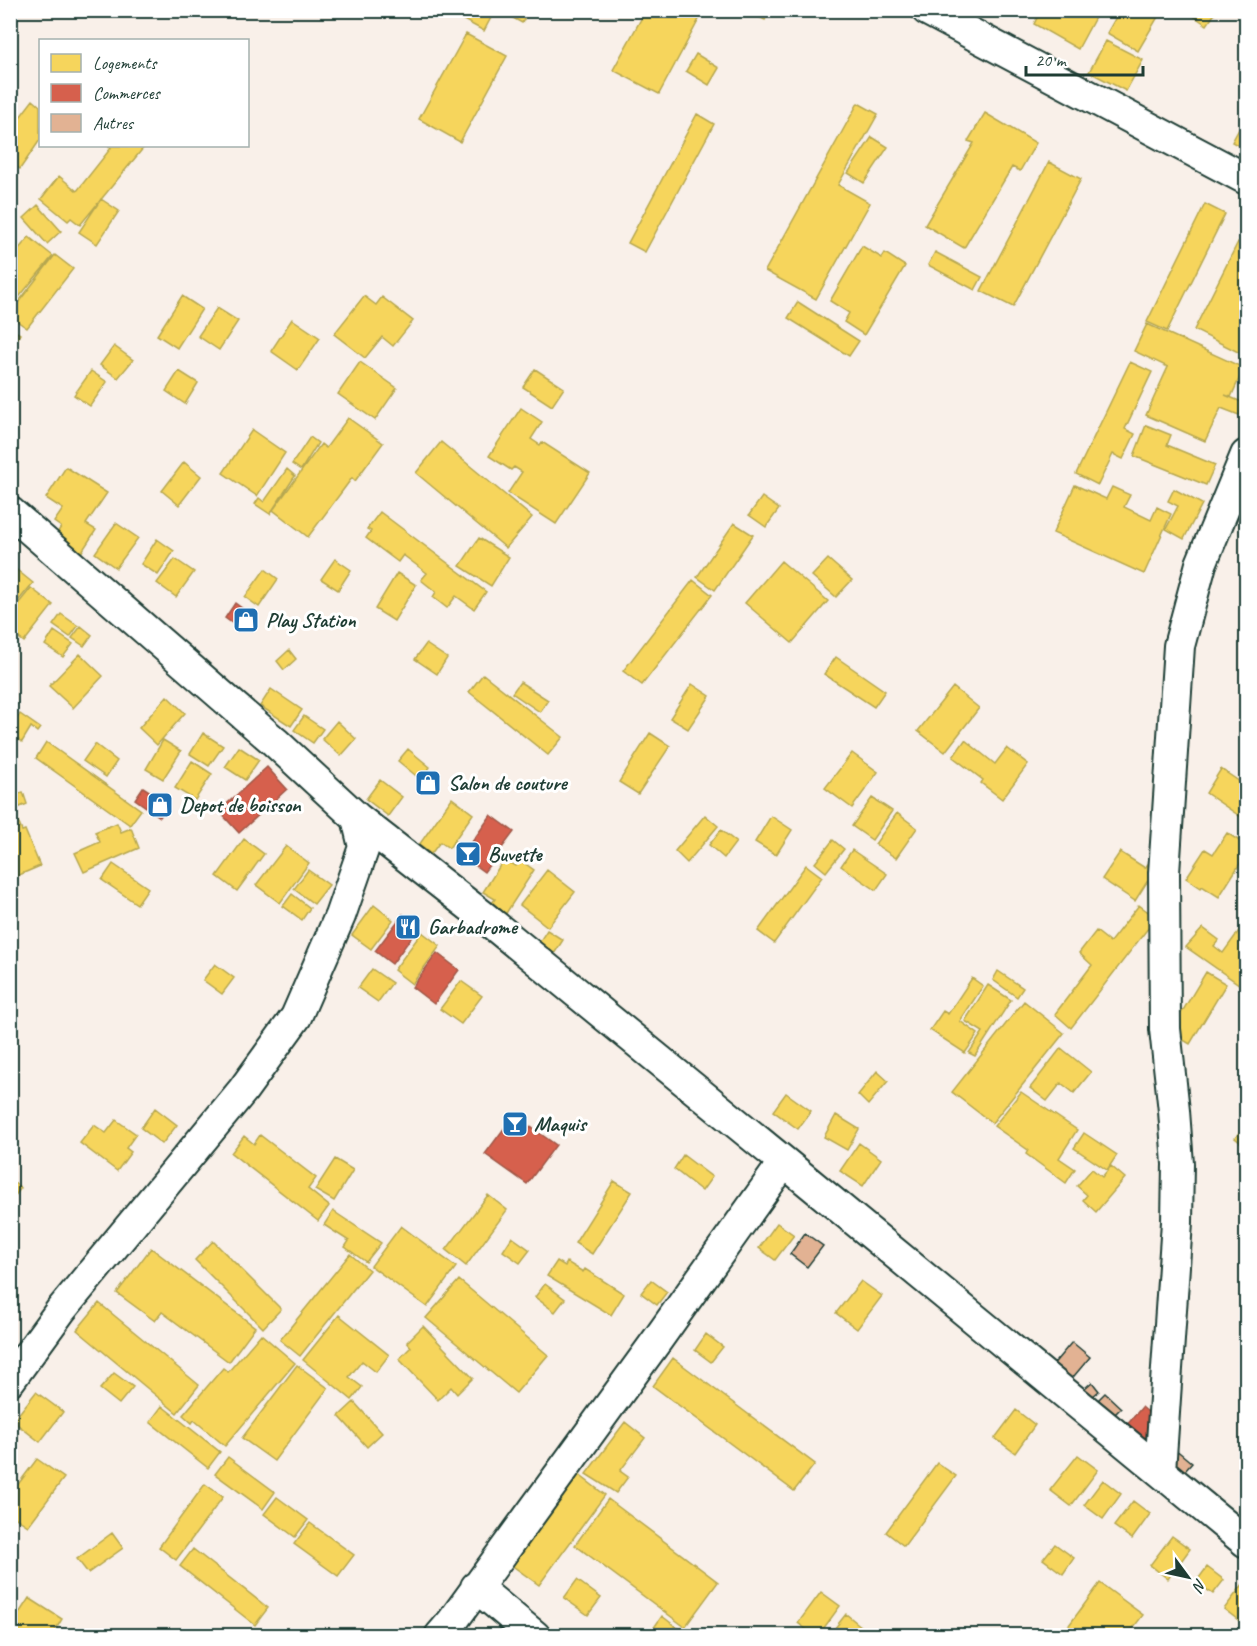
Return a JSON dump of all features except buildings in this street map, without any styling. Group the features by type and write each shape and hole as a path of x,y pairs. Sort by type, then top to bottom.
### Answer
{"street":[{"path":"927,10 1246,179"},
{"path":"1160,1471 1177,1222 1178,1164 1165,1029 1164,873 1179,646 1201,564 1246,455"},
{"path":"10,512 275,742 357,818 483,917 784,1162 1246,1542"},
{"path":"10,1380 61,1310 243,1090 296,1017 340,915 364,847 357,818"},
{"path":"440,1635 452,1622 658,1339 784,1162"},
{"path":"476,1587 535,1635"}],"place":[{"name":"Play Station","path":"246,620"},
{"name":"Salon de couture","path":"428,783"},
{"name":"Depot de boisson","path":"160,805"},
{"name":"Buvette","path":"468,854"},
{"name":"Garbadrome","path":"408,927"},
{"name":"Maquis","path":"515,1124"}]}
